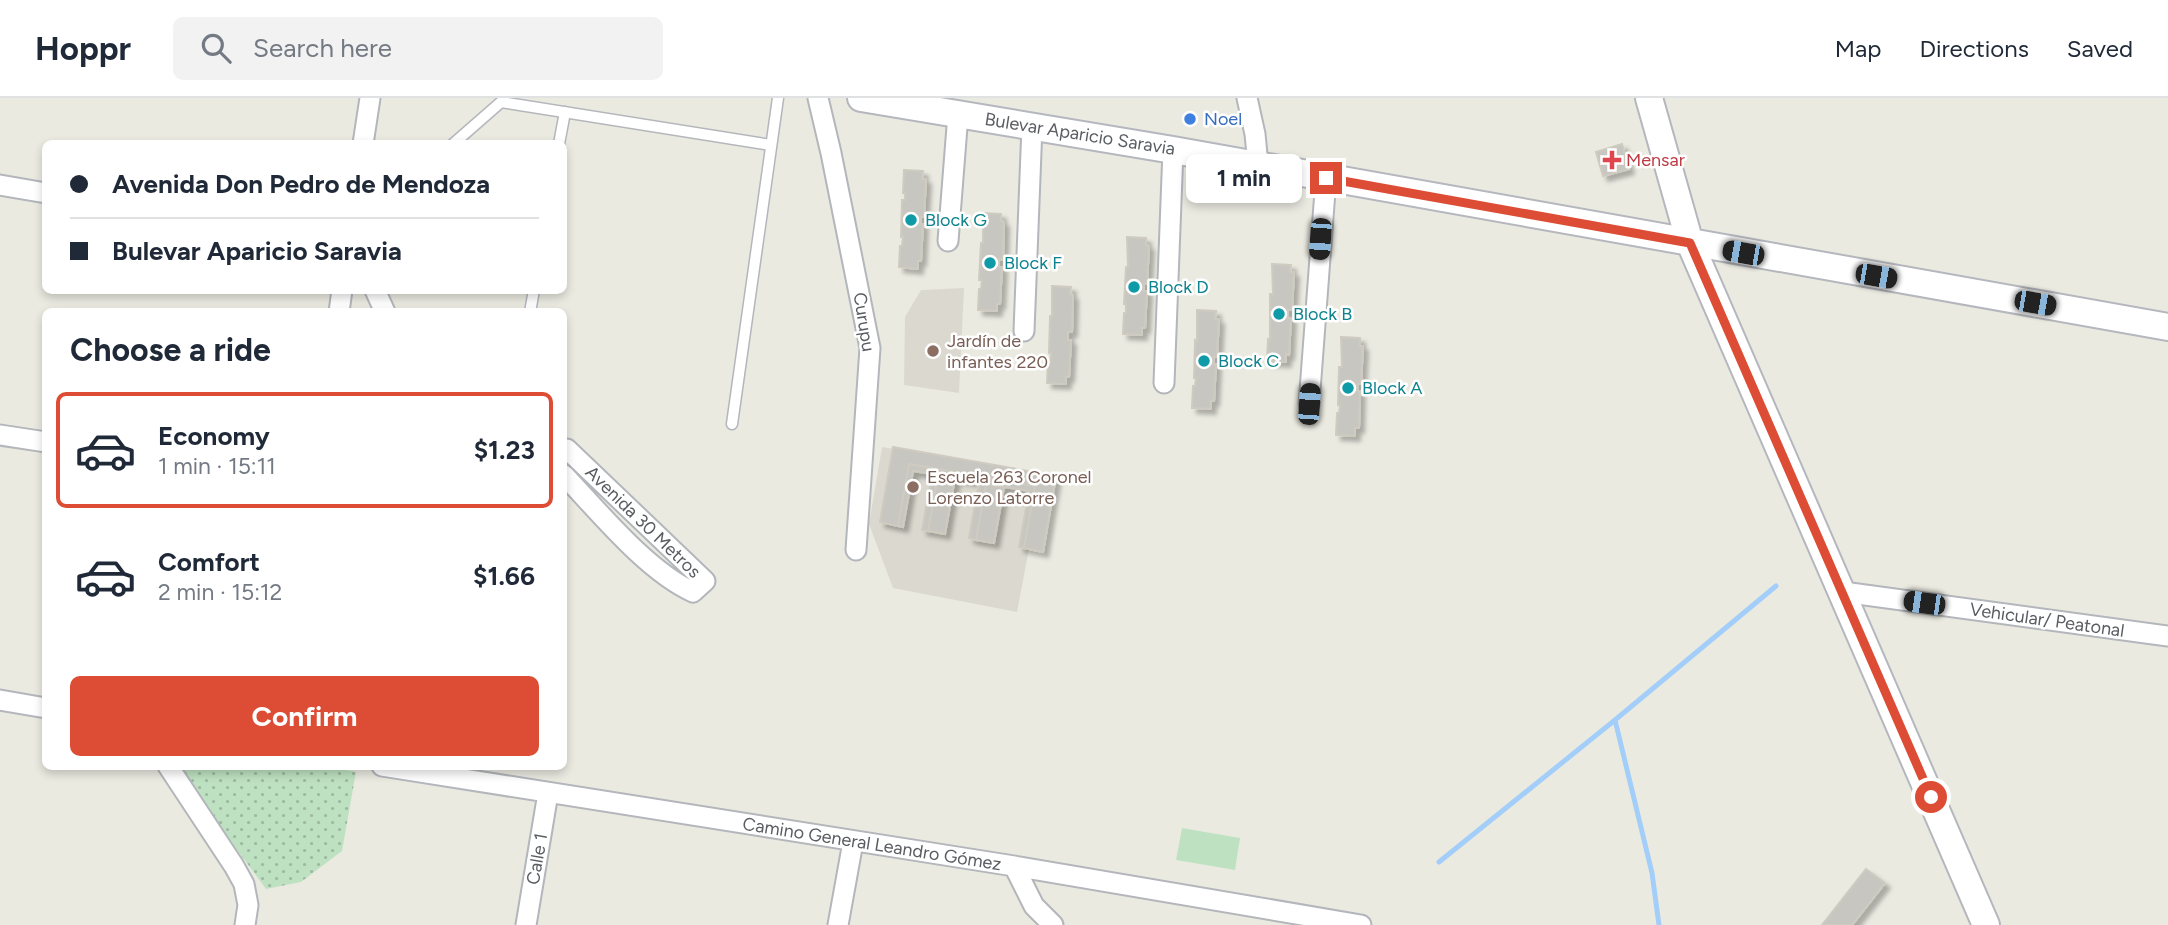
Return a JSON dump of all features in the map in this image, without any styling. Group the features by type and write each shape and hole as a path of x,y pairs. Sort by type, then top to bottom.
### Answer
{"street":[{"path":"364,140 370,98"},
{"name":"Curupu","path":"818,98 870,348 856,550"},
{"name":"Bulevar Aparicio Saravia","path":"861,98 924,103 958,114 2168,327"},
{"path":"1247,98 1258,165"},
{"path":"1649,98 1690,243 1986,925"},
{"path":"948,241 958,114"},
{"path":"1024,331 1032,127"},
{"path":"1164,383 1173,150"},
{"path":"1309,404 1326,178"},
{"path":"0,185 42,192"},
{"path":"0,435 42,441"},
{"name":"Avenida 30 Metros","path":"567,449 705,581 693,592 667,575 628,542 567,478"},
{"name":"Vehicular/ Peatonal","path":"1843,592 2168,636"},
{"path":"0,700 42,707"},
{"path":"171,770 244,884 248,895 245,925"},
{"name":"Camino General Leandro Gómez","path":"407,770 1014,866 1361,925"},
{"name":"Calle 1","path":"526,925 548,793"},
{"path":"838,925 853,842"},
{"path":"1014,866 1034,906 1053,925"}],"lane":[{"path":"732,424 778,98"},
{"path":"458,140 501,102 771,145"},
{"path":"560,140 565,112"}],"shaded area":[{"name":"Jardín de infantes 220","path":"964,288 959,393 904,385 905,317 921,290"},
{"path":"882,447 1056,476 1043,552 1029,549 1017,612 893,588 869,524"}],"green space":[{"path":"180,770 356,772 342,851 301,882 266,889"},
{"path":"1182,828 1240,838 1235,870 1176,860"}],"building":[{"name":"Mensar","path":"1622,144 1629,169 1603,176 1596,152"},
{"name":"Block G","path":"904,170 923,171 922,179 926,179 924,217 921,217 920,224 923,224 921,261 918,261 918,269 899,267 903,237 902,200 905,200"},
{"name":"Block F","path":"983,213 1001,214 1001,221 1004,222 1003,260 999,259 999,267 1002,267 1000,304 997,304 997,311 978,310 982,280 979,280"},
{"name":"Block D","path":"1127,237 1146,238 1146,245 1149,246 1147,284 1144,283 1144,291 1147,291 1145,328 1142,328 1142,335 1123,334 1128,267"},
{"name":"Block B","path":"1272,264 1291,265 1290,272 1294,272 1292,310 1288,310 1288,318 1291,318 1289,355 1286,354 1286,362 1267,361 1270,294 1273,294"},
{"path":"1052,286 1071,287 1070,294 1073,295 1072,332 1068,332 1068,340 1071,340 1069,377 1066,377 1066,384 1047,383 1051,353"},
{"name":"Block C","path":"1197,310 1216,311 1215,319 1219,319 1217,357 1214,357 1213,364 1216,364 1214,401 1211,401 1211,409 1192,408 1196,378"},
{"name":"Block A","path":"1341,337 1360,338 1360,346 1363,346 1361,384 1358,384 1357,391 1360,391 1359,428 1355,428 1355,436 1336,435 1340,405 1339,367 1342,367"},
{"path":"893,447 1056,476 1043,552 1024,548 1035,486 909,464 898,526 880,522"},
{"path":"909,464 1035,486 1024,548 1019,547 1029,491 986,484 976,540 969,538 979,482 938,475 928,531 922,530 932,474 913,471 903,527 898,526"},
{"path":"938,475 955,478 945,534 928,531"},
{"path":"986,484 1004,487 994,543 976,540"},
{"path":"1866,869 1885,883 1852,925 1822,925"}],"waterway":[{"path":"1439,862 1776,586"},
{"path":"1615,720 1652,873 1659,925"}],"place":[{"name":"Noel","path":"1190,119"},
{"name":"Mensar","path":"1612,160"},
{"name":"Block G","path":"911,220"},
{"name":"Block F","path":"990,263"},
{"name":"Block D","path":"1134,287"},
{"name":"Block B","path":"1279,314"},
{"name":"Jardín de infantes 220","path":"933,351"},
{"name":"Block C","path":"1204,361"},
{"name":"Block A","path":"1348,388"},
{"name":"Escuela 263 Coronel Lorenzo Latorre","path":"913,487"}],"route":[{"path":"1326,178 1690,243 1931,797"}]}
